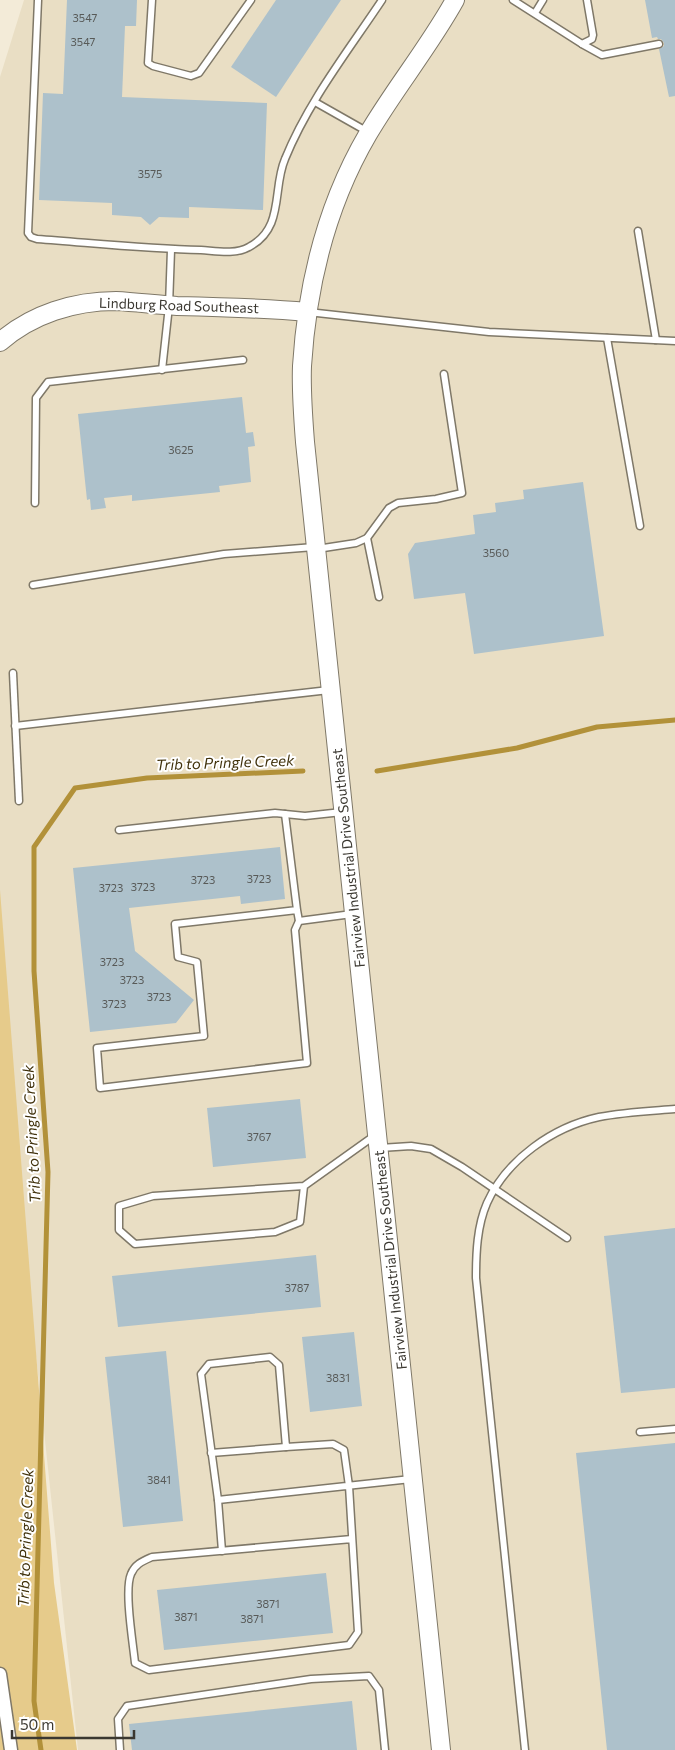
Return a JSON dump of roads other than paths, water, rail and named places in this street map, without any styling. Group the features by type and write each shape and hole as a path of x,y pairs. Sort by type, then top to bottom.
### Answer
{"main road":[{"name":"Fairview Industrial Drive Southeast","path":"441,1750 305,442 302,367 307,312 318,259 344,181 368,133 442,25 455,0"},
{"name":"Lindburg Road Southeast","path":"0,342 23,325 41,316 73,305 117,302 307,312"}],"street":[{"path":"0,1678 11,1750"}],"lane":[{"path":"38,0 28,233 31,237 172,250 238,252 250,247 267,230 277,207 280,175 284,161 334,70 382,0"},
{"path":"152,0 148,63 152,66 191,76 199,73 251,0"},
{"path":"513,0 602,55 658,44"},
{"path":"535,14 544,0"},
{"path":"582,44 592,39 593,34 587,0"},
{"path":"315,102 368,133"},
{"path":"638,231 656,340"},
{"path":"162,370 169,306 172,250"},
{"path":"307,312 488,332 675,341"},
{"path":"607,338 640,526"},
{"path":"35,503 36,398 48,382 242,360"},
{"path":"33,585 224,554 316,548 356,543 367,538 389,508 398,503 436,499 462,493 444,374"},
{"path":"367,538 378,597"},
{"path":"13,673 19,802"},
{"path":"15,726 330,690"},
{"path":"118,830 275,813 305,816 343,812"},
{"path":"285,814 299,921 295,930 307,1063 100,1088 97,1048 204,1036 198,962 178,957 175,924 297,910"},
{"path":"299,921 353,914"},
{"path":"525,1750 476,1278 477,1248 482,1220 494,1189 524,1155 555,1133 598,1118 675,1109"},
{"path":"304,1186 300,1222 274,1232 136,1244 119,1230 119,1206 153,1196 304,1186 378,1141 432,1149 567,1238"},
{"path":"222,1551 218,1500 201,1374 209,1364 270,1357 279,1365 286,1447"},
{"path":"640,1432 675,1429"},
{"path":"211,1453 333,1444 344,1450 348,1486 352,1539 358,1632 349,1645 149,1670 135,1663 128,1589 131,1574 138,1564 152,1557 352,1539"},
{"path":"218,1500 413,1479"},
{"path":"120,1750 118,1719 127,1706 312,1679 369,1676 379,1690 385,1750"}],"waterway":[{"name":"Trib to Pringle Creek","path":"377,771 517,748 597,727 675,720"},
{"name":"Trib to Pringle Creek","path":"41,1750 34,1701 48,1172 34,971 34,847 75,788 147,778 303,771"}]}
